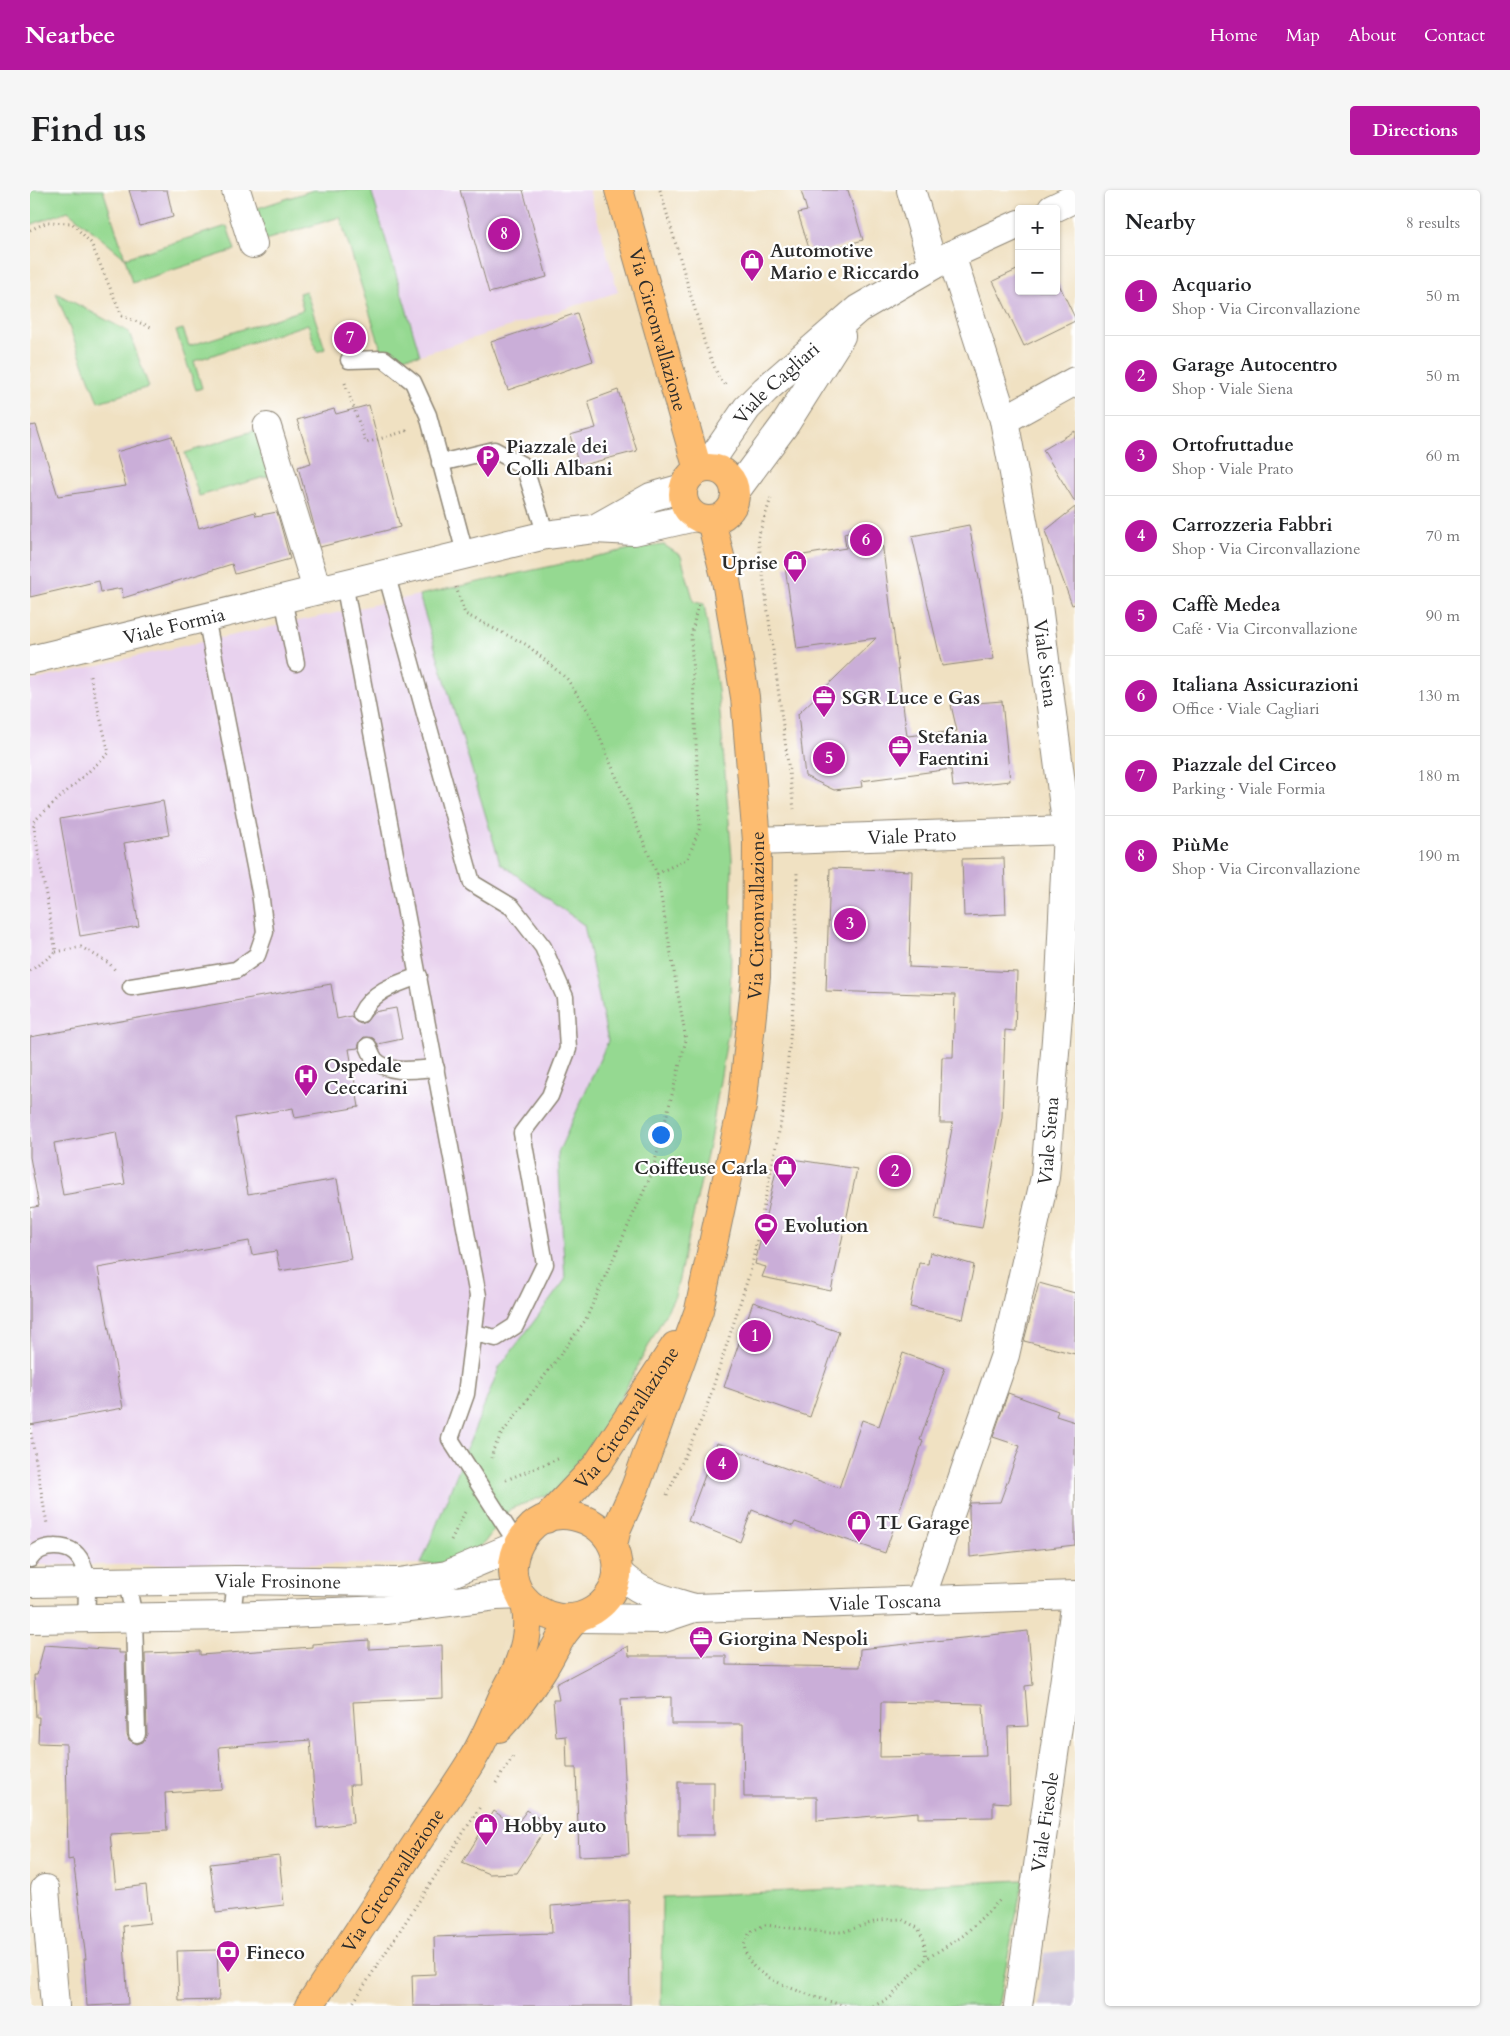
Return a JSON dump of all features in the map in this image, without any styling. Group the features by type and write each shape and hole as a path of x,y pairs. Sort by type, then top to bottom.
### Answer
{"main road":[{"name":"Via Circonvallazione","path":"476,1753 516,1709 544,1668 568,1626 578,1618 590,1613 609,1595 615,1583 617,1528 635,1488 700,1310 742,1107 756,977 757,841 745,697 726,580 703,519 684,505 696,475 619,190"},
{"path":"696,475 722,471 733,484 735,492 732,508 720,519 703,519"},
{"name":"Via Circonvallazione","path":"546,1519 597,1465 700,1310"},
{"name":"Via Circonvallazione","path":"309,2006 476,1753 520,1660 528,1628 526,1609 515,1583 513,1570 518,1545 529,1529 546,1519 559,1515 572,1515 584,1519 600,1530 615,1558"},
{"name":"Via Circonvallazione","path":"521,1595 530,1605 552,1617 578,1618"}],"street":[{"path":"236,190 253,244"},
{"name":"Viale Siena","path":"911,190 942,260 1004,420 1036,590 1067,830 1059,1002 1045,1177 1005,1355 920,1601"},
{"path":"1060,205 1075,198"},
{"name":"Viale Cagliari","path":"696,475 747,408 858,309 942,260 1015,226"},
{"name":"Viale Cagliari","path":"735,492 786,423 858,309"},
{"path":"1004,420 1075,381"},
{"path":"267,427 317,590"},
{"name":"Viale Formia","path":"594,529 651,497 696,475"},
{"name":"Viale Formia","path":"30,660 386,572 546,535 594,529 634,532 703,519"},
{"name":"Viale Prato","path":"757,841 1067,830"},
{"name":"Viale Frosinone","path":"30,1583 236,1580 399,1582 447,1575 518,1545"},
{"name":"Viale Toscana","path":"615,1558 640,1591 694,1608"},
{"name":"Viale Frosinone","path":"30,1618 232,1616 386,1610 496,1596 521,1595"},
{"name":"Viale Toscana","path":"578,1618 661,1619 694,1608 1075,1596"},
{"name":"Viale Fiesole","path":"1018,2006 1075,1607"},
{"path":"45,1889 56,2006"}],"lane":[{"path":"349,360 384,359 413,382 428,415 440,463 456,556"},
{"path":"440,463 494,450 524,466 546,535"},
{"path":"386,572 472,884 512,907 543,947 565,997 568,1049 550,1096 522,1132 544,1264 515,1326 496,1338 474,1333"},
{"path":"344,583 478,1296 466,1394 450,1440 518,1545"},
{"path":"283,598 296,663"},
{"path":"131,987 236,970 257,955 264,932 260,892 206,617"},
{"path":"361,1014 367,1002 398,983 419,976"},
{"path":"368,1046 375,1060 388,1068 406,1070 436,1068"},
{"path":"30,1559 40,1550 52,1547 67,1550 81,1559 87,1582 86,1618"},
{"path":"232,1616 236,1580"},
{"path":"127,1582 134,1617 137,1734"}],"path":[{"path":"660,190 705,344 719,378 747,408"},
{"path":"30,230 48,222 72,223 91,243 122,316 150,327"},
{"path":"344,382 366,442 406,431 408,438"},
{"path":"666,1497 705,1412 751,1269 783,1112 795,985 798,840 758,537 771,495"},
{"path":"449,1544 478,1485 491,1476 493,1450 501,1435 585,1321 652,1173 686,1040 657,874 590,714 567,679 526,645 465,614 456,556"},
{"path":"657,874 688,858 700,827 690,636 699,599 698,585 726,580"},
{"path":"56,952 33,822 109,753 83,647"},
{"path":"30,972 56,952 81,947 109,963"},
{"path":"30,1428 52,1547"},
{"path":"492,1790 519,1749"},
{"path":"351,2006 481,1807"},
{"path":"873,2006 889,1999 926,1958 964,1935 1007,1894 1034,1896"},
{"path":"845,2006 804,1994 759,1972 749,1960 744,1945 750,1932 766,1925 824,1932 843,1932 880,1920 901,1919 918,1928 924,1940 926,1958"}],"shaded area":[{"path":"371,190 589,190 618,292 420,355"},
{"name":"Ospedale Ceccarini","path":"419,595 500,863 584,925 608,1041 558,1153 565,1280 499,1368 421,1564 30,1565 30,681"},
{"path":"1075,1950 1075,2006 1039,2006 1044,1953"}],"green space":[{"path":"30,190 103,190 125,258 68,211 30,225"},
{"path":"313,190 371,190 420,355 384,359 340,217 265,240 255,209"},
{"path":"227,226 235,250 132,283 125,258"},
{"path":"306,291 325,349 317,352 308,324 194,361 202,388 196,390 176,331 183,329 189,346 303,310 299,293"},
{"path":"56,293 129,332 149,387 98,402"},
{"path":"256,430 272,475 199,496 185,453"},
{"path":"664,545 681,556 694,602 704,604 718,689 732,858 730,1021 710,1141 675,1296 583,1469 557,1491 510,1509 484,1543 468,1555 444,1563 421,1564 499,1368 565,1280 558,1153 608,1041 584,925 500,863 419,595 635,548"},
{"path":"1023,1880 998,2006 661,2006 662,1897"}],"building":[{"path":"129,190 167,190 173,217 140,226"},
{"path":"460,190 523,190 547,277 489,293"},
{"path":"801,190 848,190 863,240 811,255 798,213 807,211"},
{"path":"1015,271 1015,295 1060,295 1060,286 1075,321 1024,346 993,281"},
{"path":"577,313 593,361 508,390 491,342"},
{"path":"618,390 637,451 579,466 570,435 596,428 588,401"},
{"path":"369,405 400,527 320,547 298,467 311,463 297,420 334,409 336,414"},
{"path":"36,425 58,496 126,486 116,452 172,436 199,528 255,512 256,516 277,512 290,559 235,574 232,564 123,598 122,588 101,592 99,581 30,597 30,426"},
{"path":"1075,431 1075,502 1043,450"},
{"path":"1075,507 1075,604 1072,605 1045,531"},
{"path":"969,525 994,659 942,666 912,536"},
{"path":"875,527 878,543 882,542 907,736 957,731 951,705 1002,701 1010,781 953,787 951,769 861,781 862,787 834,790 805,776 798,714 876,638 797,649 785,567 792,566 791,557 846,548 844,533"},
{"path":"163,801 169,835 124,843 139,926 80,936 60,819"},
{"path":"1004,858 1006,914 964,916 962,859"},
{"path":"830,868 912,871 909,967 1017,972 1015,1031 1005,1030 1002,1117 982,1228 935,1220 953,1123 940,1123 942,1057 953,1057 955,995 826,991"},
{"path":"331,984 337,1019 351,1016 356,1022 361,1024 366,1022 374,1012 396,1008 402,1039 378,1044 373,1038 364,1037 360,1041 358,1048 349,1049 359,1107 295,1118 293,1108 235,1118 248,1194 337,1179 351,1259 280,1271 276,1251 252,1255 249,1241 98,1268 123,1408 30,1425 30,1208 39,1206 30,1157 30,1037","holes":["116,1132 125,1184 63,1195 54,1143"]},
{"path":"779,1157 857,1169 831,1291 762,1277 766,1267 755,1264"},
{"path":"930,1252 974,1265 963,1319 910,1307 919,1263 928,1264"},
{"path":"1039,1283 1075,1293 1075,1354 1024,1341"},
{"path":"753,1302 839,1332 810,1417 724,1387"},
{"path":"903,1353 945,1368 920,1440 923,1441 885,1553 795,1522 793,1526 752,1510 740,1542 688,1521 717,1443 839,1488 862,1420 879,1426"},
{"path":"1008,1393 1058,1411 1056,1416 1075,1422 1075,1545 970,1557 970,1503 1000,1502 1020,1446 993,1437"},
{"path":"1028,1631 1033,1685 1025,1686 1028,1726 1008,1727 1010,1803 993,1802 993,1817 918,1818 918,1812 817,1821 817,1797 744,1797 743,1724 671,1724 671,1697 621,1699 629,1854 579,1856 576,1768 567,1768 566,1736 556,1737 553,1700 559,1700 556,1684 628,1646 629,1656 726,1656 726,1665 859,1667 860,1649","holes":["881,1702 983,1704 986,1755 880,1757"]},
{"path":"369,1640 369,1649 442,1645 443,1698 353,1702 359,1785 350,1785 353,1823 317,1828 310,1740 219,1747 222,1789 165,1793 167,1831 110,1834 116,1889 146,1885 150,1923 123,1926 128,2004 87,2006 84,1959 86,1959 73,1859 68,1860 66,1744 38,1743 39,1717 36,1717 34,1675 37,1675 44,1645 119,1650 119,1653 125,1653 127,1734 129,1740 137,1744 143,1742 147,1734 145,1653 200,1651 200,1655 312,1647 312,1644"},
{"path":"678,1782 714,1782 714,1835 678,1835"},
{"path":"527,1810 548,1825 517,1873 489,1874 462,1863 494,1811 515,1826"},
{"path":"279,1856 284,1905 216,1913 210,1864"},
{"path":"629,1900 630,2006 413,2006 412,1975 435,1974 434,1937 552,1933 551,1906"},
{"path":"217,1950 219,2000 179,2001 177,1951"}],"place":[{"name":"PiùMe","path":"504,234"},
{"name":"Automotive Mario e Riccardo","path":"752,282"},
{"name":"Piazzale del Circeo","path":"350,338"},
{"name":"Piazzale dei Colli Albani","path":"488,478"},
{"name":"Italiana Assicurazioni","path":"866,540"},
{"name":"Uprise","path":"795,583"},
{"name":"SGR Luce e Gas","path":"824,718"},
{"name":"Caffè Medea","path":"829,758"},
{"name":"Stefania Faentini","path":"900,768"},
{"name":"Ortofruttadue","path":"850,924"},
{"name":"Ospedale Ceccarini","path":"306,1097"},
{"name":"Garage Autocentro","path":"895,1171"},
{"name":"Coiffeuse Carla","path":"785,1188"},
{"name":"Evolution","path":"766,1246"},
{"name":"Acquario","path":"755,1336"},
{"name":"Carrozzeria Fabbri","path":"722,1464"},
{"name":"TL Garage","path":"859,1543"},
{"name":"Giorgina Nespoli","path":"701,1659"},
{"name":"Hobby auto","path":"486,1846"},
{"name":"Fineco","path":"228,1973"}]}
